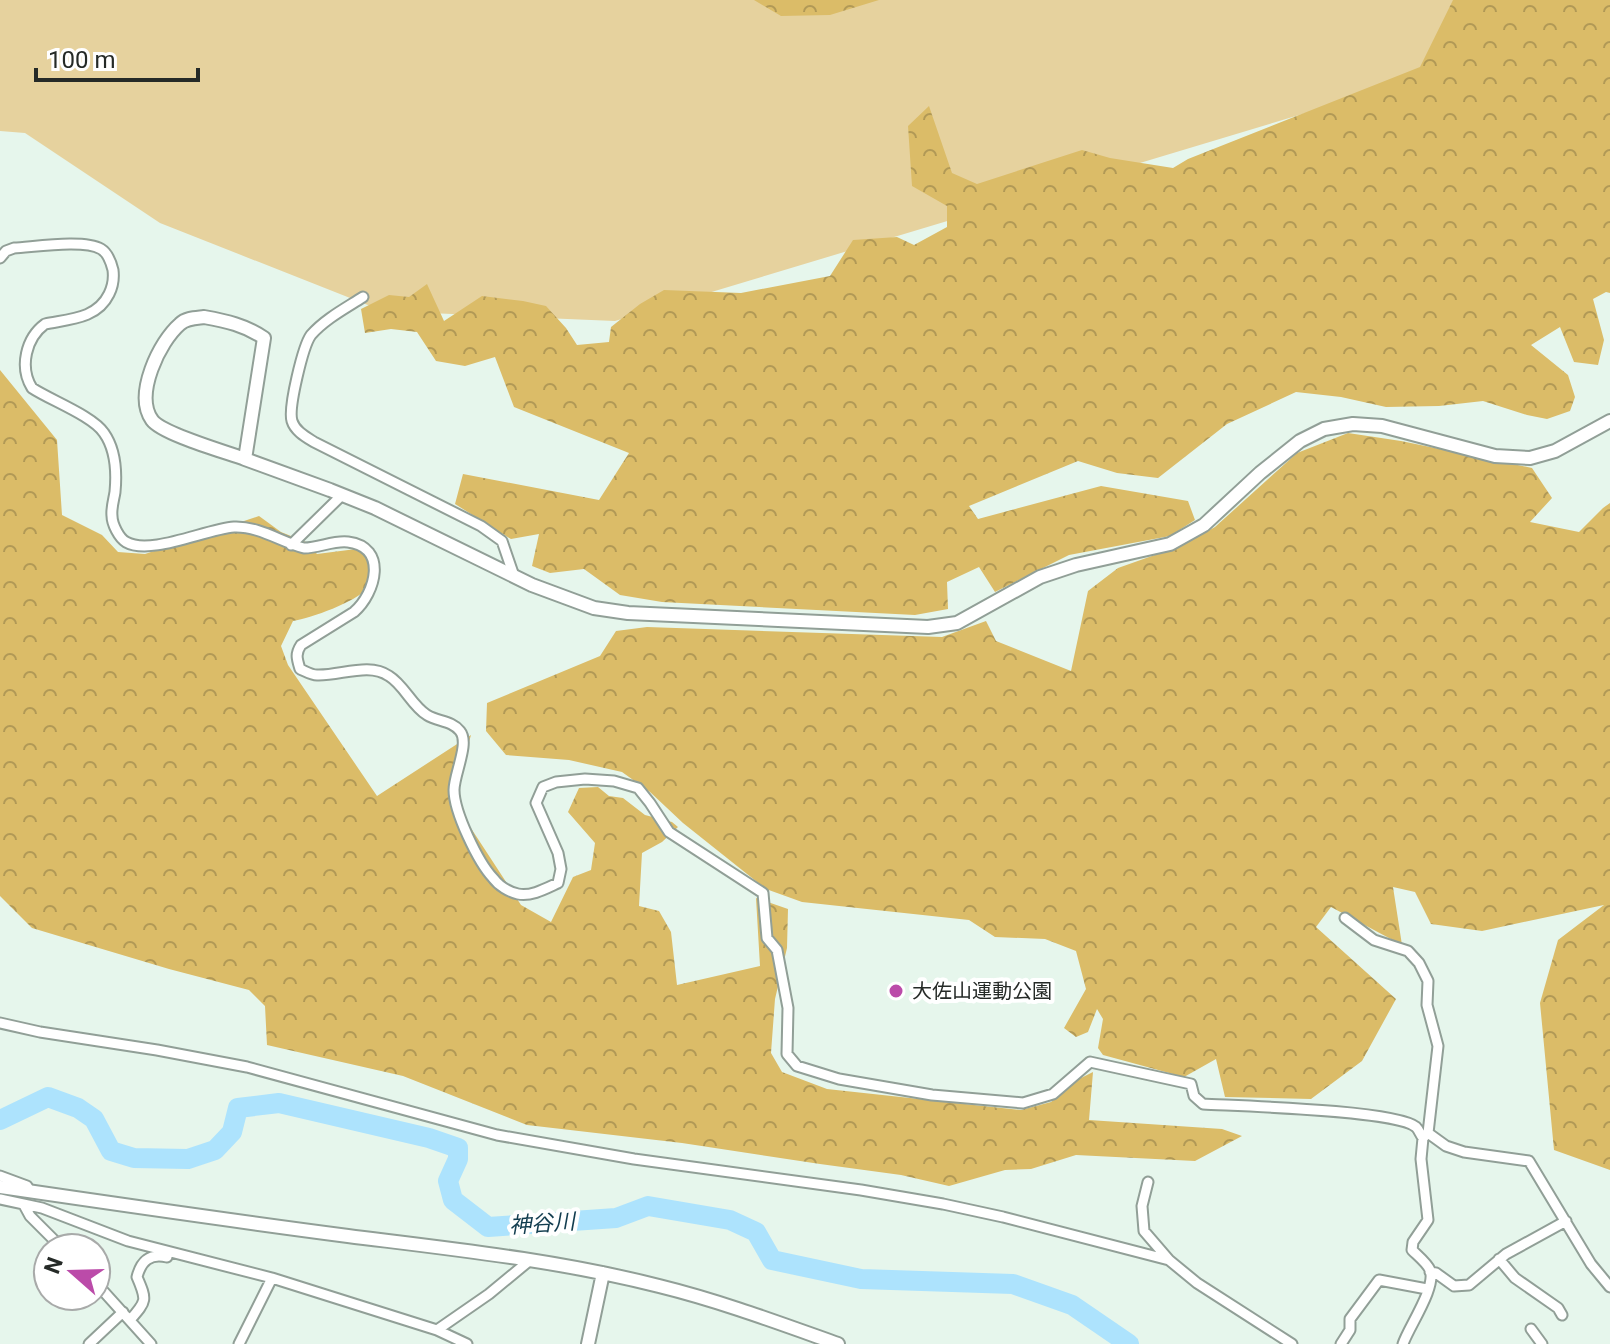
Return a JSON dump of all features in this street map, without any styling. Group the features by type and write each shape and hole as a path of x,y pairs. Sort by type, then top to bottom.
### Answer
{"street":[{"path":"0,258 14,248 87,244 103,250 111,261 114,278 110,291 97,310 85,316 40,326 31,338 25,364 26,378 32,388 93,422 108,438 115,459 111,517 125,542 142,547 236,527 304,548 346,541 359,545 370,554 375,572 366,598 354,612 301,645 297,651 300,669 316,675 366,670 389,676 427,715 458,728 463,742 454,790 457,809 474,848 493,878 508,891 522,895 558,883 561,869 558,853 536,803 543,787 556,782 585,779 614,781 638,788 669,832 763,893 767,938 777,950 788,1008 787,1054 797,1066 839,1079 932,1095 1023,1103 1053,1094 1090,1062 1191,1084 1194,1096 1203,1104 1396,1119 1415,1126 1446,1146 1464,1152 1529,1161 1591,1264 1610,1287"},
{"path":"363,297 310,336 296,380 292,424 314,442 481,526 502,541 514,576"},
{"path":"245,459 264,338 249,328 227,321 204,317 181,323 162,346 150,372 146,394 153,423 170,432 375,508 532,585 594,608 628,613 928,627 957,623 1040,577 1076,565 1170,544 1204,525 1300,441 1324,429 1353,424 1382,426 1495,456 1530,458 1555,451 1610,421"},
{"path":"291,545 342,495"},
{"path":"1345,918 1374,940 1408,951 1419,963 1428,981 1427,1005 1438,1046 1421,1159 1428,1220 1413,1242 1412,1250 1429,1268 1431,1276 1418,1316 1403,1344"},
{"path":"0,1023 247,1067 497,1135 634,1159 943,1204 1169,1260"},
{"path":"0,1176 27,1186 30,1191"},
{"path":"1148,1182 1142,1206 1144,1231 1169,1260 1197,1283 1292,1344"},
{"path":"0,1187 603,1273 731,1307 838,1344"},
{"path":"0,1199 42,1208 128,1241 272,1278 437,1330 467,1344"},
{"path":"24,1205 46,1232"},
{"path":"1430,1272 1454,1286 1469,1285 1521,1244 1566,1221"},
{"path":"89,1344 144,1304 145,1294 137,1277 139,1268 147,1258 158,1255 174,1259 176,1254"},
{"path":"1499,1259 1515,1278 1558,1308 1562,1315"},
{"path":"437,1330 489,1294 529,1261"},
{"path":"588,1344 603,1273"},
{"path":"239,1344 272,1278"},
{"path":"1341,1344 1350,1330 1350,1319 1379,1280 1427,1289"},
{"path":"112,1300 151,1344"},
{"path":"1531,1329 1542,1344"}],"shaded area":[{"path":"0,0 1495,0 1439,73 615,321 383,311 160,223 25,133 0,131"}],"green space":[{"path":"754,0 879,0 830,15 781,16"},
{"path":"1453,0 1610,0 1610,293 1593,299 1604,340 1598,365 1574,362 1560,327 1531,345 1568,375 1575,397 1570,411 1547,419 1483,401 1386,407 1341,397 1296,392 1227,424 1158,478 1117,473 1078,461 969,506 978,519 1101,486 1188,501 1195,520 1170,536 1069,555 995,592 979,567 947,582 948,609 915,615 662,602 620,595 584,569 550,573 532,566 539,534 511,539 455,504 463,474 599,500 629,453 514,407 495,357 465,366 436,361 417,332 391,329 365,333 361,309 389,295 409,297 427,284 444,321 482,296 523,301 546,306 577,345 609,342 611,327 664,290 741,293 830,276 853,240 897,237 914,245 947,227 947,206 912,186 908,126 929,106 952,173 977,184 1082,150 1110,158 1173,168 1188,159 1420,67"},
{"path":"0,370 57,440 62,515 102,535 118,552 145,554 259,516 281,532 306,542 317,554 356,549 377,557 379,572 362,593 333,609 293,621 281,646 288,665 377,796 471,735 457,783 463,816 521,905 551,922 573,877 591,870 595,843 568,812 579,788 598,787 609,796 623,798 645,815 672,822 678,827 662,842 642,853 639,906 659,911 671,932 677,985 760,966 756,898 788,909 787,948 775,999 771,1053 782,1072 827,1089 1021,1110 1051,1102 1077,1080 1093,1072 1089,1120 1222,1129 1242,1136 1195,1161 1076,1155 1031,1169 1005,1170 949,1186 901,1175 682,1143 527,1125 403,1076 267,1045 265,1006 249,990 32,928 0,896"},
{"path":"1348,433 1532,468 1552,498 1530,522 1579,532 1610,503 1610,1170 1554,1150 1540,1003 1558,940 1604,905 1482,931 1431,924 1415,892 1393,887 1402,945 1331,907 1316,927 1396,999 1362,1061 1311,1099 1225,1097 1216,1059 1184,1077 1103,1055 1098,1048 1103,1019 1097,1009 1088,1032 1076,1037 1064,1028 1086,989 1076,951 1045,939 995,937 969,920 802,902 766,889 622,772 569,760 506,755 486,731 487,703 600,656 616,631 647,627 942,637 986,621 996,641 1071,671 1088,591 1118,568 1183,545 1215,527 1297,453"}],"waterway":[{"name":"神谷川","path":"0,1120 48,1097 78,1108 94,1119 111,1151 134,1158 188,1159 215,1150 232,1132 238,1108 279,1103 429,1138 458,1148 458,1159 448,1181 453,1200 488,1227 616,1218 648,1206 730,1220 756,1232 772,1260 861,1279 1013,1284 1072,1305 1129,1344"}],"place":[{"name":"大佐山運動公園","path":"896,991"}]}
